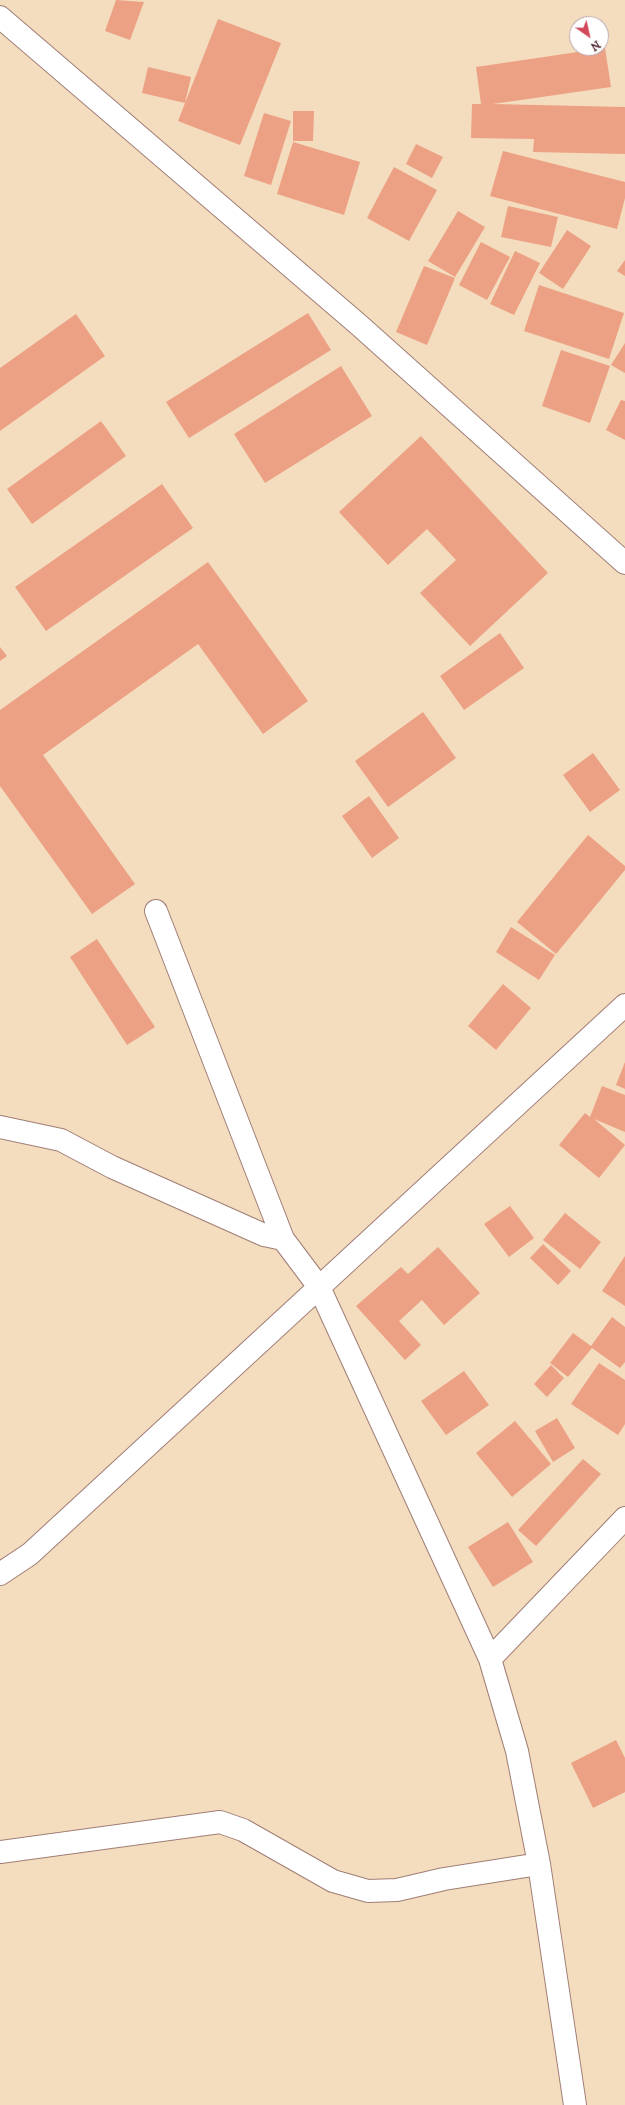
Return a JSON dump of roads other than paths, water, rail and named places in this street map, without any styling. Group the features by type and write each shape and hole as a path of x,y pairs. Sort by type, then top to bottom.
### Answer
{"street":[{"path":"0,16 359,325 625,563"},
{"path":"156,910 283,1239 319,1287 490,1659 517,1751 539,1864 575,2105"},
{"path":"0,1574 30,1554 625,1005"},
{"path":"0,1127 61,1140 112,1167 264,1236 283,1239"},
{"path":"490,1659 625,1518"},
{"path":"0,1852 220,1822 243,1830 333,1881 368,1891 397,1890 444,1879 539,1864"}]}
